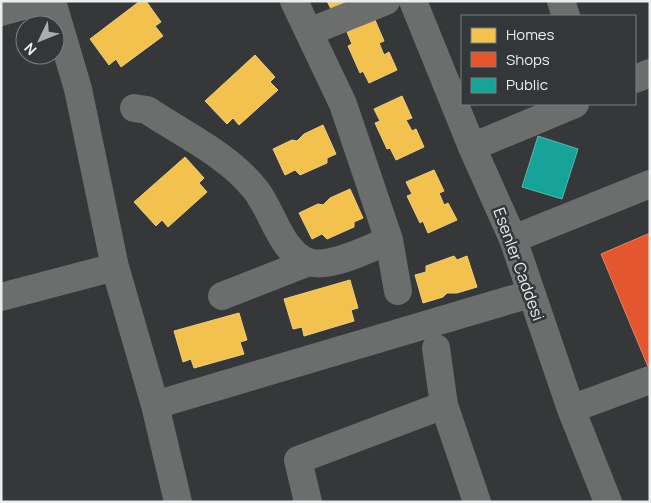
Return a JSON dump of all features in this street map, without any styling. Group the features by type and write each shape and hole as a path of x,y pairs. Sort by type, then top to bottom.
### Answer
{"street":[{"path":"1,12 41,1"},
{"path":"52,1 78,89 115,266 154,406 178,502"},
{"path":"294,1 343,104 389,240 398,291"},
{"path":"309,32 386,1"},
{"name":"Esenler Caddesi","path":"413,1 472,147 514,239 530,294 605,501"},
{"path":"561,1 566,15"},
{"path":"636,79 650,73"},
{"path":"472,147 573,105"},
{"path":"134,108 147,110 227,162 256,189 294,253 310,262"},
{"path":"514,239 650,184"},
{"path":"222,296 310,262 326,262 355,255 389,240"},
{"path":"1,297 115,266"},
{"path":"154,406 530,294"},
{"path":"436,348 444,405 477,502"},
{"path":"571,409 650,380"},
{"path":"308,502 298,460 444,405"}],"building: Homes":[{"path":"140,1 146,1 161,22 155,26 163,36 121,67 116,59 109,65 90,39"},
{"path":"327,1 348,1 331,9"},
{"path":"375,20 384,41 379,43 384,55 389,52 397,70 369,83 363,71 360,73 348,46 352,44 347,32"},
{"path":"255,55 275,77 270,82 278,90 239,125 233,118 227,124 205,101"},
{"path":"402,96 412,118 406,120 412,131 416,129 424,147 396,160 390,148 387,149 375,123 380,121 374,109"},
{"path":"323,125 336,154 327,158 327,163 300,175 295,170 285,175 273,149 292,140 297,141 304,134"},
{"path":"185,157 204,178 199,183 207,192 168,227 162,220 156,226 134,202"},
{"path":"434,170 444,191 439,193 444,205 448,203 457,220 428,233 423,221 420,223 407,196 412,194 406,182"},
{"path":"350,189 363,218 354,222 354,227 327,239 322,234 312,239 299,213 318,204 323,205 330,198"},
{"path":"454,256 457,260 467,256 477,287 457,293 447,293 443,297 423,303 415,275 426,272 426,266"},
{"path":"350,280 358,308 351,310 354,321 304,336 302,327 293,329 284,299"},
{"path":"239,313 247,340 240,342 244,354 194,368 191,359 183,362 174,331"}],"building: Shops":[{"path":"650,233 650,369 649,369 601,254"}],"building: Public":[{"path":"538,136 578,149 562,199 522,187"}]}
